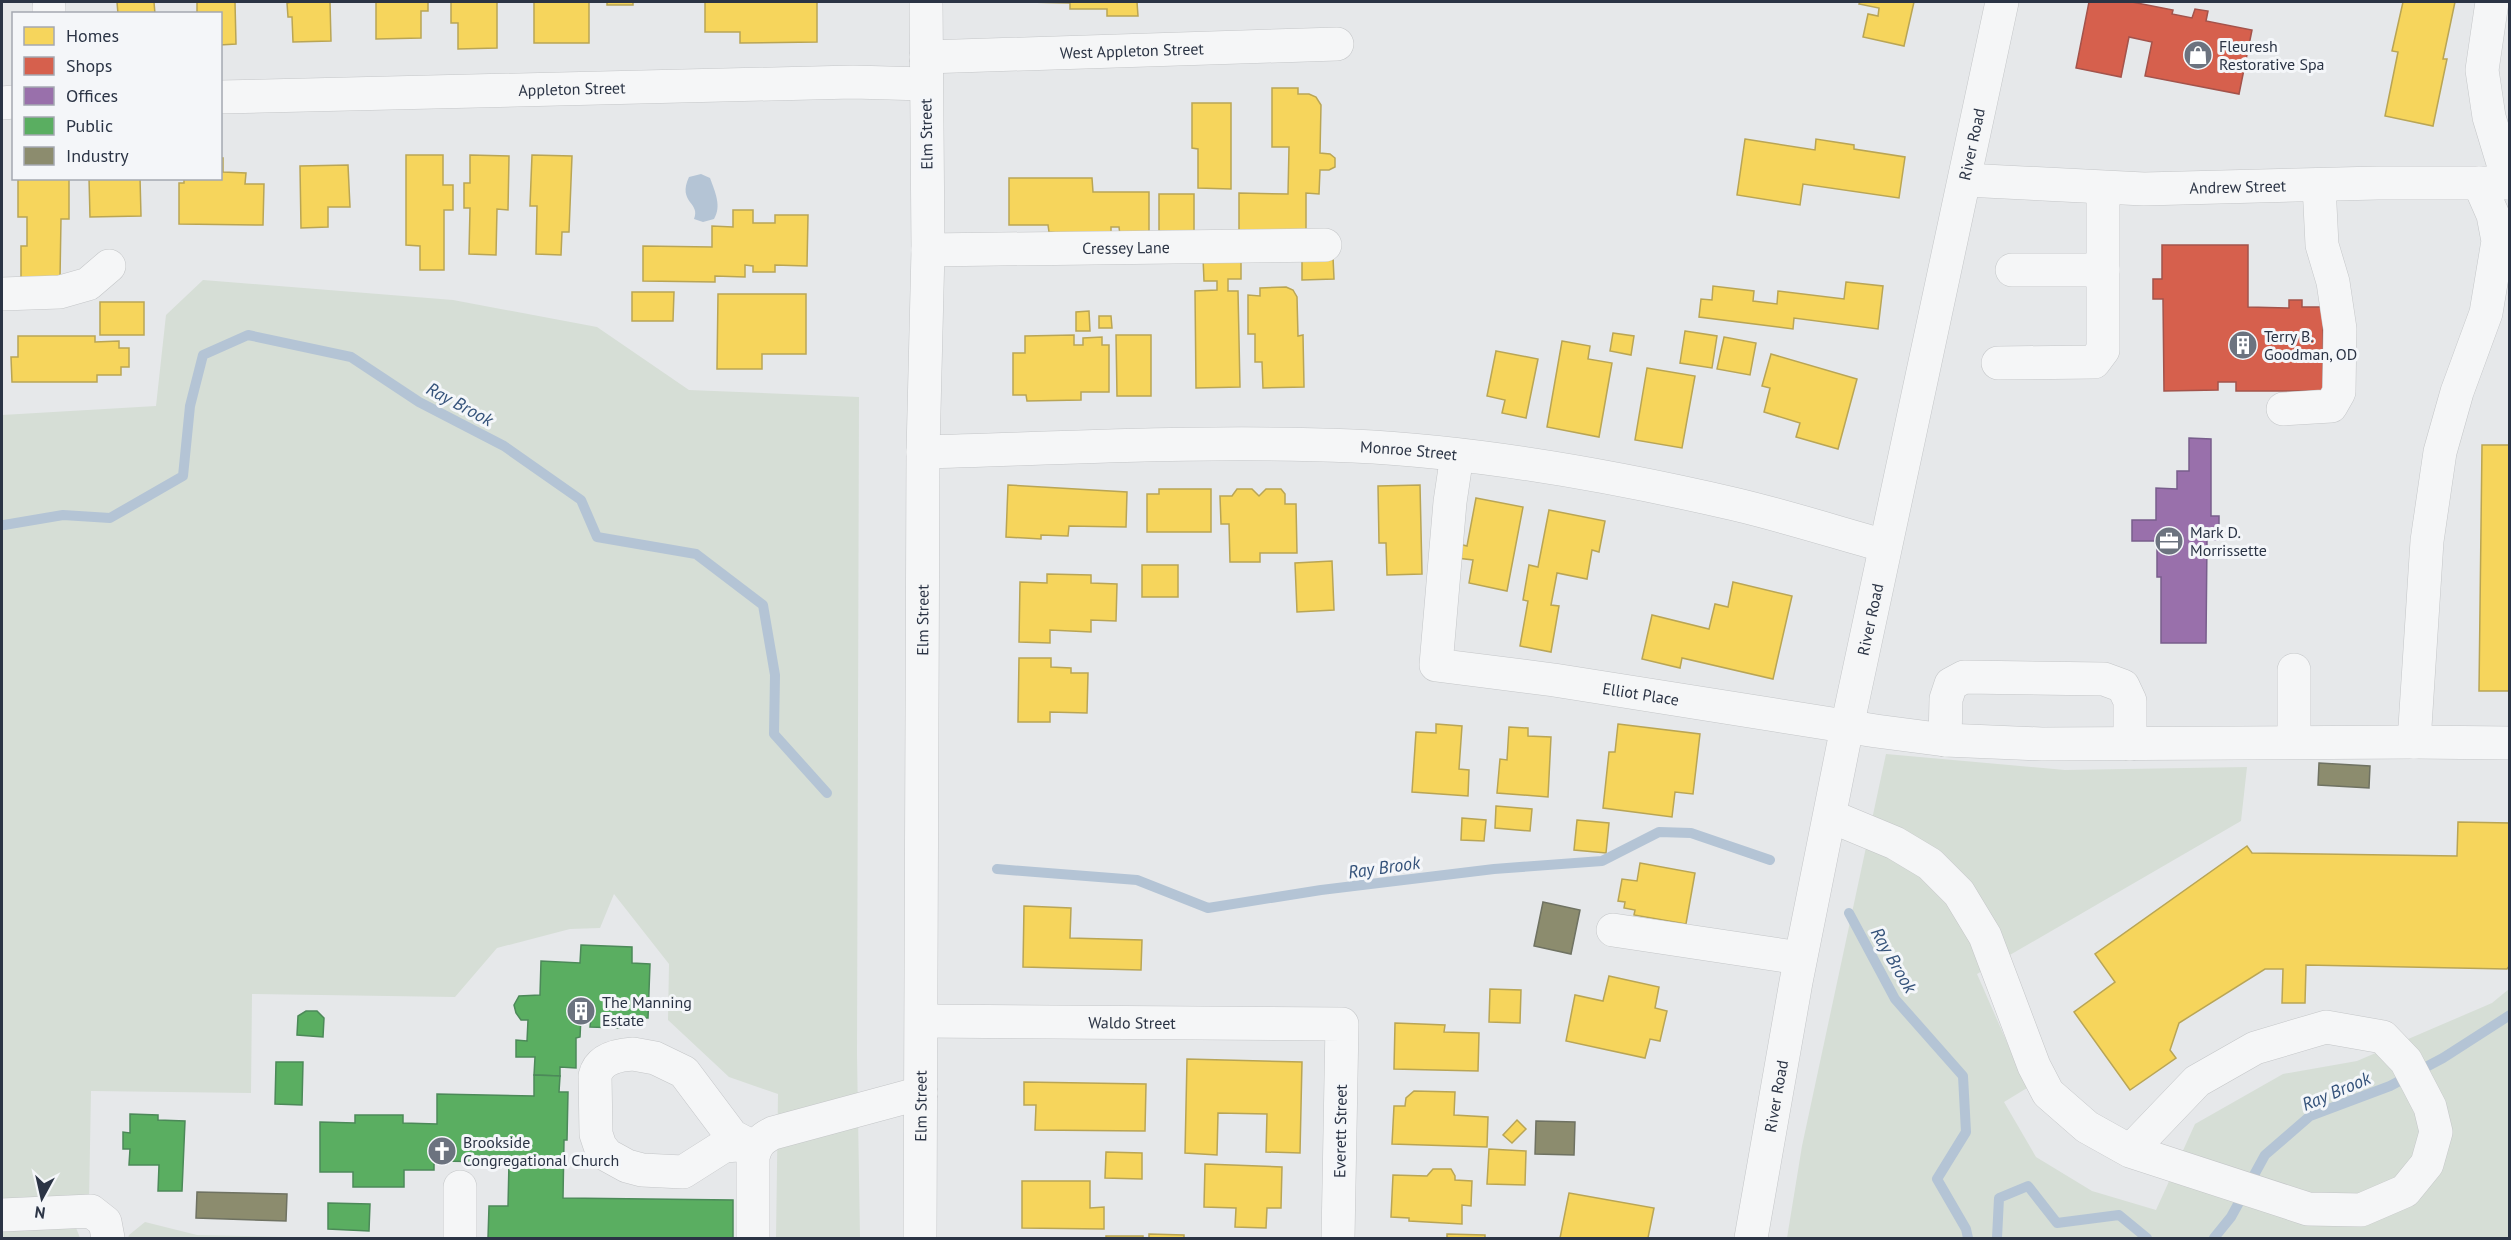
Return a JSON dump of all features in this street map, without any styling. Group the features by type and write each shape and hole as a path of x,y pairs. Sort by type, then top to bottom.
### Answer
{"street":[{"name":"Elm Street","path":"920,1239 923,452 928,250 926,2"},
{"name":"River Road","path":"1751,1239 1800,958 1885,546 2002,2"},
{"path":"2414,742 2427,541 2440,452 2457,392 2486,313 2502,259 2493,215 2499,183 2482,70 2492,2"},
{"name":"West Appleton Street","path":"926,70 1337,44"},
{"name":"Appleton Street","path":"222,97 853,81 926,70"},
{"name":"Andrew Street","path":"1965,180 2103,188 2221,189 2319,185 2499,183"},
{"path":"2283,409 2331,406 2339,392 2340,329 2333,282 2322,245 2319,185"},
{"path":"1998,363 2094,362 2103,350 2103,188"},
{"name":"Cressey Lane","path":"928,250 1325,244"},
{"path":"2,294 60,292 88,284 109,266"},
{"path":"2012,270 2103,270"},
{"name":"Monroe Street","path":"923,452 1199,444 1354,446 1456,455 1530,464 1620,480 1736,505 1885,546"},
{"name":"Elliot Place","path":"1456,455 1436,665 1554,680 1847,727 1945,740 2042,744 2294,741 2510,743"},
{"path":"2294,670 2294,741"},
{"path":"1945,740 1946,699 1952,684 1964,677 2104,679 2123,686 2130,700 2130,744"},
{"path":"1830,816 1895,843 1930,864 1959,893 1985,936 2034,1066 2048,1093 2087,1127 2130,1151 2308,1209 2361,1210 2405,1191 2427,1164 2436,1132 2430,1107 2406,1061 2383,1037 2326,1027 2255,1048 2197,1081 2130,1151"},
{"path":"1613,930 1800,958"},
{"name":"Waldo Street","path":"922,1021 1342,1024"},
{"name":"Everett Street","path":"1338,1239 1342,1024"},
{"path":"620,1055 655,1058 673,1065 684,1072 700,1090 710,1109 732,1136 755,1148 724,1146 682,1172 642,1170 627,1166 607,1155 600,1146 596,1134 595,1076 597,1067 604,1061 620,1055"},
{"path":"753,1239 755,1148 760,1140 773,1133 921,1093"},
{"path":"460,1187 460,1239"},
{"path":"2,1215 91,1211 105,1222 108,1239"}],"shaded area":[{"path":"203,280 453,300 597,327 689,390 859,397 857,1055 860,1238 776,1238 778,1094 729,1077 668,1020 669,964 614,894 600,928 570,929 497,948 455,997 252,994 251,1093 91,1091 89,1201 75,1225 80,1238 2,1238 2,415 156,406 166,315"},
{"path":"1886,754 2065,770 2247,767 2241,821 1977,974 2027,1088 2004,1102 2036,1157 2092,1191 2156,1210 2195,1124 2283,1074 2357,1061 2492,1003 2509,989 2509,1238 1787,1238 1802,1146"},
{"path":"145,1222 197,1235 328,1238 128,1238"}],"water":[{"path":"701,174 710,178 718,204 714,219 703,222 694,219 694,209 686,192 689,177"}],"building: Homes":[{"path":"117,2 154,2 155,12 118,12"},
{"path":"197,2 235,2 236,44 222,45 222,12 197,12"},
{"path":"330,2 331,41 293,42 292,17 288,17 287,3"},
{"path":"376,2 428,2 428,11 421,11 421,38 376,39"},
{"path":"451,2 497,2 497,48 458,49 458,23 451,23"},
{"path":"534,2 589,2 589,43 534,43"},
{"path":"607,2 633,2 633,5 607,5"},
{"path":"705,2 817,2 817,42 740,43 740,32 705,32"},
{"path":"1026,2 1137,2 1138,16 1107,16 1107,9 1070,9 1070,3"},
{"path":"1860,2 1914,2 1904,46 1863,37 1868,14 1878,16 1879,8 1859,4"},
{"path":"2403,2 2455,2 2443,59 2447,59 2433,126 2385,116 2398,52 2392,51"},
{"path":"1272,88 1298,88 1298,94 1309,94 1316,97 1321,105 1320,153 1330,154 1335,158 1335,167 1320,170 1319,194 1306,193 1306,232 1239,231 1239,193 1288,194 1289,147 1272,147"},
{"path":"1192,103 1231,103 1231,189 1198,188 1198,149 1192,148"},
{"path":"1745,139 1815,150 1816,139 1854,145 1854,149 1905,157 1899,198 1803,184 1800,205 1737,195"},
{"path":"406,155 443,155 443,185 453,185 453,210 444,210 444,270 420,270 420,246 406,245"},
{"path":"470,155 509,156 508,210 497,209 496,255 469,254 470,208 464,208 464,183 470,183"},
{"path":"532,155 572,156 569,232 562,232 561,255 536,254 537,206 530,206"},
{"path":"223,158 223,172 246,173 245,184 264,184 263,225 179,224 179,183 184,183 184,180 222,180"},
{"path":"348,165 350,207 328,207 328,227 301,228 300,166"},
{"path":"1009,178 1092,178 1093,192 1149,192 1149,234 1120,235 1119,227 1111,227 1111,239 1049,232 1048,225 1009,225"},
{"path":"18,180 69,180 69,219 61,219 60,278 21,278 21,246 27,246 27,217 18,217"},
{"path":"89,180 140,180 141,216 90,217"},
{"path":"1159,194 1194,194 1194,231 1159,231"},
{"path":"733,210 753,210 753,223 775,223 775,215 808,215 807,266 775,265 775,272 753,272 753,266 745,265 745,277 715,276 715,282 643,281 643,246 712,247 712,226 733,227"},
{"path":"1241,257 1241,279 1228,279 1228,291 1238,291 1240,387 1196,388 1195,291 1217,290 1217,281 1204,281 1203,258"},
{"path":"1333,257 1334,279 1302,280 1302,258"},
{"path":"1846,282 1883,286 1878,329 1794,318 1793,329 1699,317 1701,299 1712,300 1713,286 1754,291 1753,301 1777,304 1778,291 1844,299"},
{"path":"1286,287 1293,290 1297,297 1298,336 1303,335 1304,387 1263,388 1262,362 1255,362 1255,334 1248,334 1248,295 1260,296 1260,288"},
{"path":"632,292 674,292 673,321 632,321"},
{"path":"718,294 806,294 806,354 762,354 762,369 717,369"},
{"path":"100,302 144,302 144,335 100,335"},
{"path":"1089,311 1090,331 1076,331 1076,312"},
{"path":"1099,316 1111,316 1112,328 1099,328"},
{"path":"1685,331 1717,336 1712,368 1680,363"},
{"path":"1613,333 1634,336 1631,355 1610,351"},
{"path":"1074,335 1074,345 1083,345 1083,338 1102,337 1102,345 1109,345 1109,392 1081,392 1081,400 1027,401 1026,395 1013,395 1013,353 1025,353 1025,336"},
{"path":"1116,335 1151,335 1151,396 1117,396"},
{"path":"18,336 95,336 95,342 119,341 119,348 129,348 129,367 121,367 121,375 97,375 97,382 12,382 11,357 18,357"},
{"path":"1724,337 1756,343 1750,375 1717,369"},
{"path":"1562,341 1590,346 1588,359 1612,363 1599,437 1547,427"},
{"path":"1496,351 1538,359 1526,418 1502,413 1505,400 1487,396"},
{"path":"1771,354 1857,379 1838,449 1796,437 1800,423 1764,412 1770,388 1762,386"},
{"path":"1647,368 1695,376 1682,448 1635,440"},
{"path":"2482,445 2510,445 2510,691 2479,691"},
{"path":"1008,485 1127,492 1126,527 1069,526 1068,536 1041,535 1041,539 1006,537"},
{"path":"1420,485 1422,574 1387,575 1386,543 1379,543 1378,486"},
{"path":"1159,489 1211,489 1211,532 1147,532 1147,494 1159,494"},
{"path":"1237,489 1252,489 1259,496 1266,489 1281,489 1285,494 1285,504 1296,504 1297,553 1260,553 1260,562 1230,562 1229,524 1221,524 1220,496 1232,496"},
{"path":"1476,498 1523,507 1507,591 1469,583 1473,560 1457,558 1459,544 1467,546"},
{"path":"1549,510 1605,521 1599,552 1592,550 1587,579 1557,573 1551,605 1559,606 1551,652 1520,646 1528,601 1523,600 1529,565 1538,567"},
{"path":"1332,561 1334,610 1297,612 1295,563"},
{"path":"1142,565 1178,565 1178,597 1142,597"},
{"path":"1047,574 1091,575 1091,583 1117,584 1116,621 1091,620 1091,632 1050,630 1050,643 1019,642 1020,582 1047,583"},
{"path":"1733,582 1792,596 1773,679 1682,658 1680,668 1642,659 1652,615 1709,629 1715,604 1728,607"},
{"path":"1019,658 1051,658 1051,667 1071,668 1071,673 1088,673 1087,713 1050,712 1050,722 1018,722"},
{"path":"1436,724 1462,726 1459,769 1469,770 1468,796 1412,792 1416,732 1436,733"},
{"path":"1618,724 1700,734 1693,794 1675,792 1672,817 1603,808 1609,752 1615,752"},
{"path":"1509,727 1528,728 1528,736 1551,737 1548,797 1497,793 1500,759 1507,760"},
{"path":"1496,806 1532,809 1530,831 1495,828"},
{"path":"1462,818 1486,820 1484,841 1461,840"},
{"path":"1577,820 1609,823 1606,853 1574,850"},
{"path":"2458,822 2510,823 2510,965 2507,969 2306,965 2305,1003 2282,1003 2283,969 2265,969 2179,1023 2170,1050 2176,1058 2130,1090 2074,1012 2115,982 2095,954 2247,846 2252,853 2457,856"},
{"path":"1640,863 1695,873 1686,924 1634,915 1635,910 1624,908 1625,902 1618,901 1622,879 1637,881"},
{"path":"1024,906 1071,908 1070,938 1142,940 1141,970 1023,967"},
{"path":"1609,976 1659,987 1655,1008 1667,1011 1660,1041 1650,1039 1645,1058 1566,1041 1575,995 1603,1001"},
{"path":"1490,989 1521,990 1520,1023 1489,1022"},
{"path":"1395,1023 1445,1025 1444,1032 1479,1033 1478,1071 1394,1069"},
{"path":"1187,1059 1302,1062 1300,1153 1266,1152 1267,1114 1218,1113 1217,1155 1185,1153"},
{"path":"1024,1082 1146,1084 1145,1131 1035,1130 1036,1105 1024,1105"},
{"path":"1414,1091 1455,1092 1454,1115 1488,1117 1487,1147 1392,1144 1394,1106 1405,1106 1406,1098"},
{"path":"1517,1120 1526,1129 1512,1143 1503,1135"},
{"path":"1489,1149 1526,1151 1525,1185 1487,1184"},
{"path":"1106,1152 1142,1153 1142,1179 1105,1178"},
{"path":"1205,1164 1282,1167 1281,1208 1267,1208 1266,1228 1235,1227 1236,1208 1204,1207"},
{"path":"1433,1169 1451,1169 1455,1180 1472,1181 1471,1206 1462,1205 1462,1224 1409,1221 1409,1218 1391,1217 1393,1175 1427,1176"},
{"path":"1022,1181 1090,1181 1090,1208 1104,1207 1104,1229 1022,1228"},
{"path":"1569,1193 1654,1208 1648,1238 1560,1238"},
{"path":"1149,1234 1184,1235 1184,1238 1149,1238"},
{"path":"1447,1234 1485,1235 1485,1238 1447,1238"},
{"path":"1106,1236 1143,1236 1143,1238 1106,1238"}],"building: Shops":[{"name":"Fleuresh Restorative Spa","path":"2089,2 2132,2 2173,10 2172,14 2192,18 2195,9 2208,11 2206,21 2252,30 2239,94 2145,76 2152,42 2129,37 2121,77 2076,68"},
{"name":"Terry B. Goodman, OD","path":"2162,245 2248,245 2248,307 2289,308 2289,300 2302,300 2302,307 2323,307 2323,391 2236,391 2236,382 2218,382 2218,390 2164,391 2163,299 2153,299 2153,279 2162,279"}],"building: Offices":[{"name":"Mark D. Morrissette","path":"2189,438 2211,439 2211,516 2219,516 2219,540 2207,540 2206,643 2161,643 2161,577 2157,577 2157,541 2132,541 2132,520 2156,520 2156,488 2177,489 2177,471 2189,471"}],"building: Public":[{"name":"The Manning Estate","path":"581,945 632,947 632,963 650,964 648,1018 621,1017 621,1028 590,1027 591,1017 581,1017 580,1037 576,1038 576,1068 560,1067 560,1076 534,1075 535,1057 516,1057 516,1040 527,1041 528,1020 521,1020 514,1005 519,996 540,995 541,961 580,963"},
{"path":"306,1011 317,1011 324,1018 323,1037 297,1035 298,1016"},
{"path":"276,1062 303,1062 302,1105 275,1104"},
{"name":"Brookside Congregational Church","path":"534,1075 560,1076 559,1092 568,1092 563,1198 733,1200 733,1238 488,1238 489,1206 508,1206 509,1162 434,1161 434,1170 404,1170 404,1187 353,1187 353,1172 320,1172 320,1122 355,1123 355,1115 403,1115 403,1123 437,1124 437,1094 534,1096"},
{"path":"130,1114 158,1115 158,1120 185,1121 182,1191 158,1191 159,1165 129,1165 130,1149 123,1149 123,1132 130,1133"},
{"path":"328,1203 370,1204 369,1231 328,1229"}],"building: Industry":[{"path":"2319,763 2370,766 2369,788 2318,785"},
{"path":"1543,902 1580,910 1571,954 1534,946"},
{"path":"1536,1121 1575,1122 1574,1155 1535,1154"},
{"path":"197,1192 287,1194 286,1221 196,1218"}],"waterway":[{"name":"Ray Brook","path":"4,525 63,515 110,518 183,476 190,406 203,355 248,335 351,357 419,402 504,446 581,500 597,537 696,554 763,605 775,675 774,734 827,793"},
{"name":"Ray Brook","path":"997,869 1137,880 1208,908 1321,890 1494,869 1602,861 1659,832 1691,833 1770,860"},
{"name":"Ray Brook","path":"1849,913 1895,999 1963,1076 1966,1132 1937,1179 1966,1229 1968,1238"},
{"name":"Ray Brook","path":"2214,1238 2231,1217 2265,1155 2310,1116 2390,1086 2443,1058 2510,1015"},
{"name":"Ray Brook","path":"1997,1238 1999,1198 2028,1186 2057,1223 2119,1215 2147,1238"}],"place":[{"name":"Fleuresh Restorative Spa","path":"2198,55"},
{"name":"Terry B. Goodman, OD","path":"2243,345"},
{"name":"Mark D. Morrissette","path":"2169,541"},
{"name":"The Manning Estate","path":"581,1011"},
{"name":"Brookside Congregational Church","path":"442,1151"}]}
